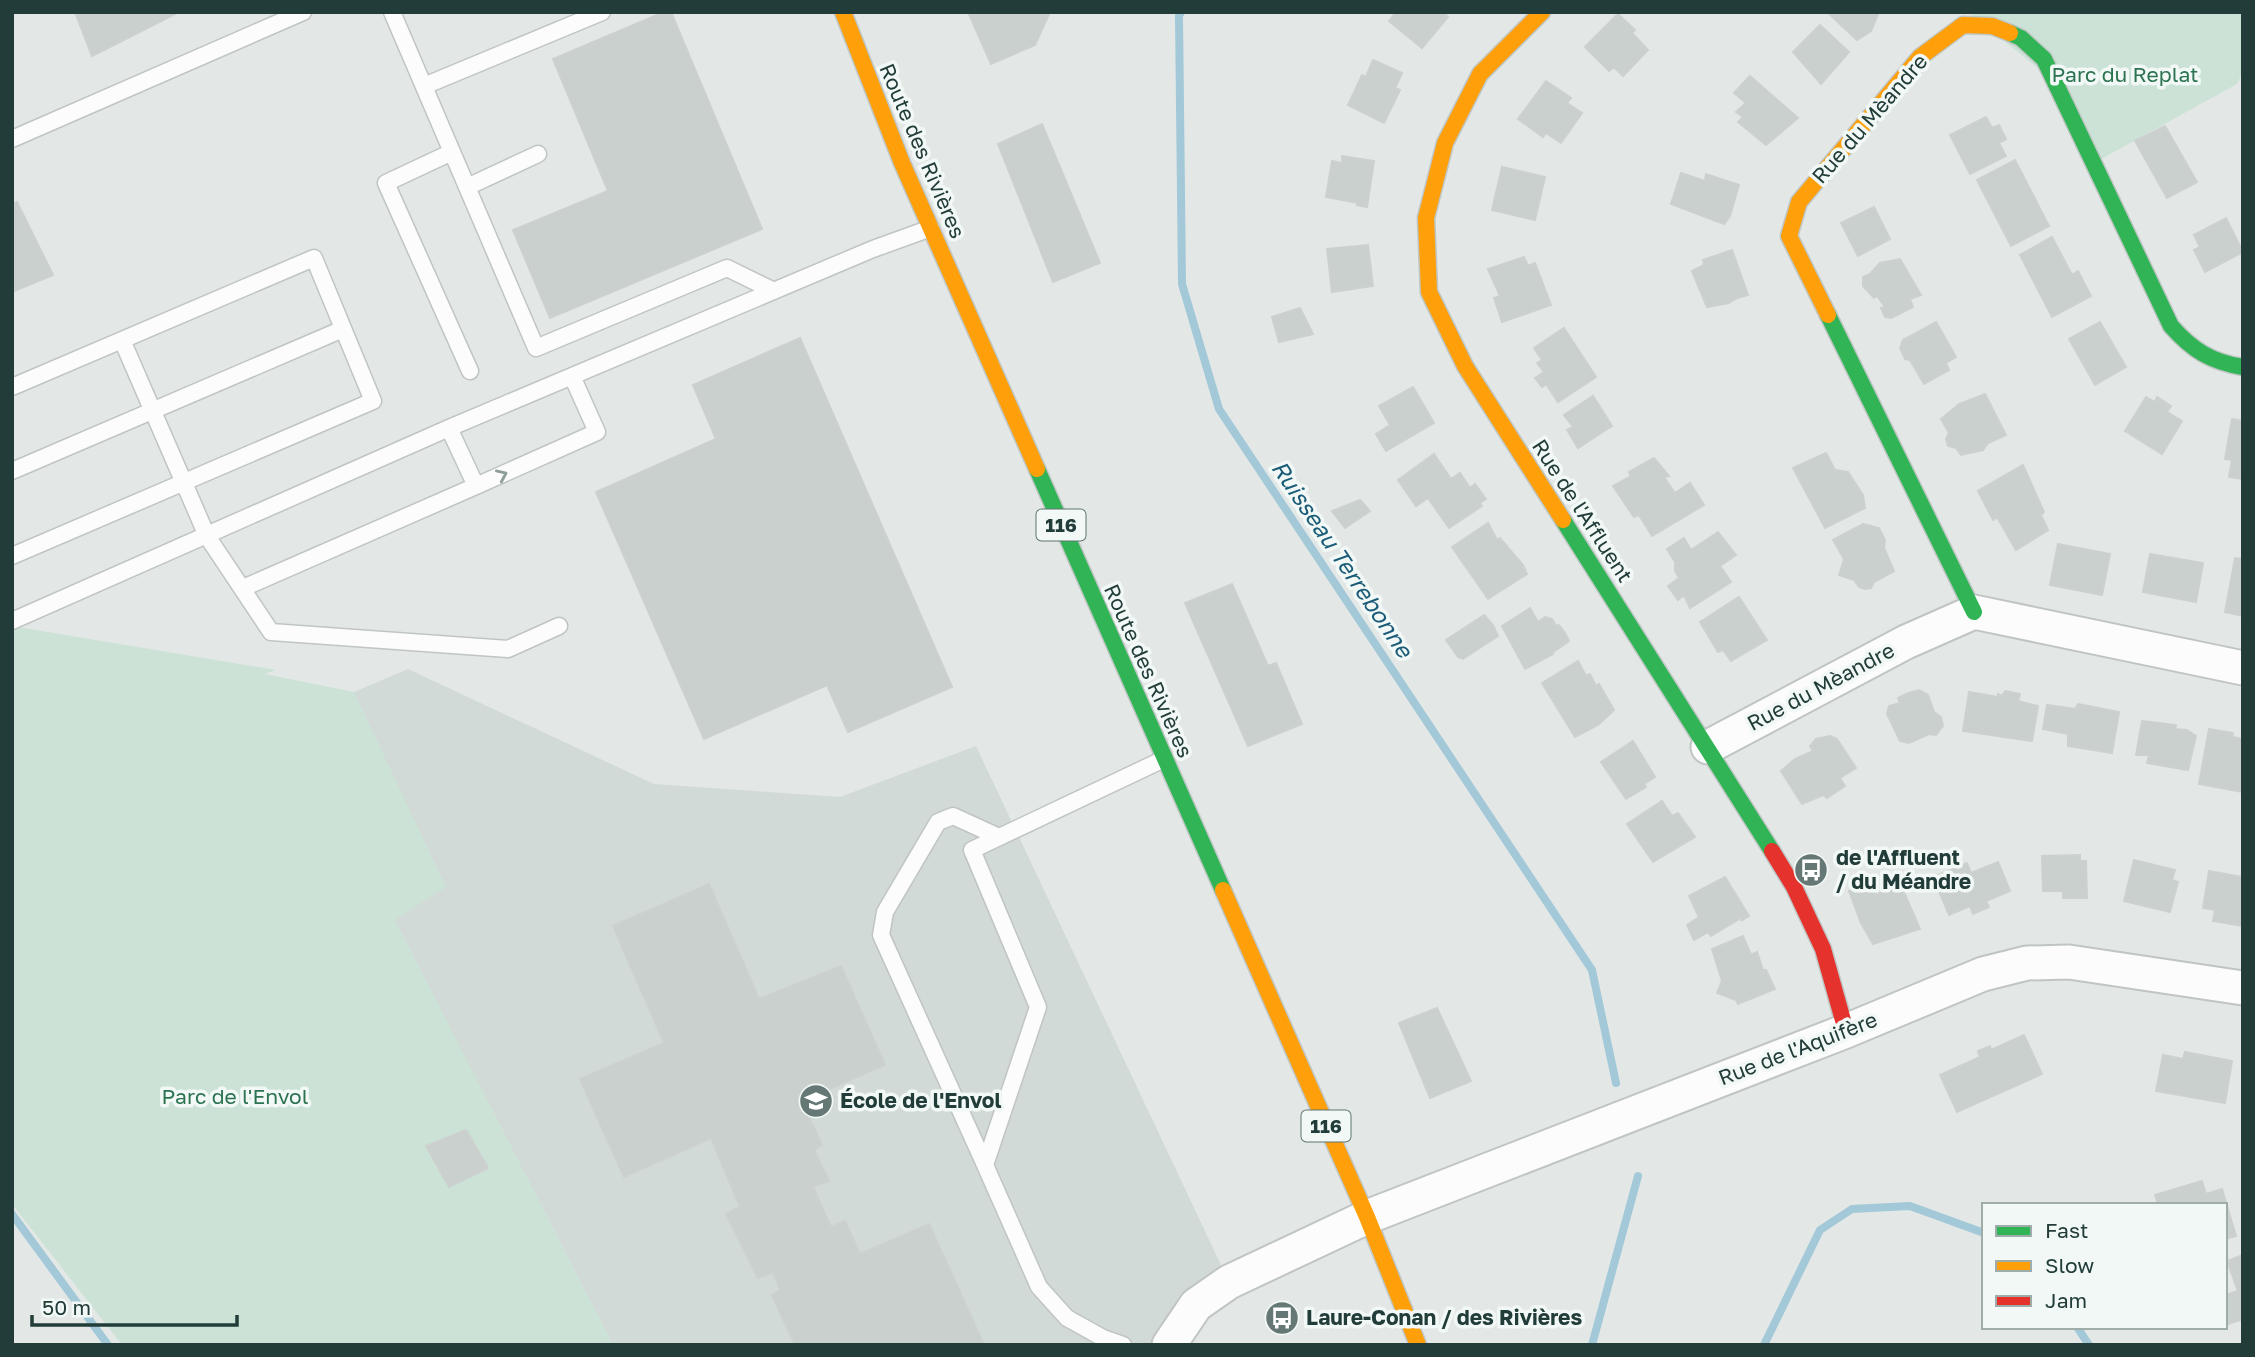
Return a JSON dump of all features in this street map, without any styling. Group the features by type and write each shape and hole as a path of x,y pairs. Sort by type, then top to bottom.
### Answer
{"street":[{"name":"Route des Rivières","path":"843,12 930,228 1367,1217 1418,1345"},
{"name":"Rue de l'Affluent","path":"1542,12 1480,74 1445,143 1426,218 1429,292 1465,366 1794,887 1823,949 1846,1031"},
{"name":"Rue du Mèandre","path":"1708,747 1906,642 1974,612 1789,236 1799,202 1920,57 1963,25 1992,26 2021,38 2044,59 2171,326 2192,350 2219,364 2243,367"},
{"path":"1974,612 2243,668"},
{"name":"Rue de l'Aquifère","path":"1169,1345 1196,1305 1229,1282 1367,1217 1846,1031 1983,974 2027,963 2069,962 2243,988"}],"lane":[{"path":"12,139 303,12"},
{"path":"392,12 536,348 727,268 774,291"},
{"path":"424,86 602,12"},
{"path":"452,152 386,183 470,371"},
{"path":"467,187 538,155"},
{"path":"12,621 449,428 930,228"},
{"path":"12,387 314,258 373,401 12,556"},
{"path":"12,471 343,328"},
{"path":"122,340 207,536 271,632 508,649 559,626"},
{"path":"243,589 597,432 572,376"},
{"path":"449,428 476,486"},
{"path":"985,1165 1038,1007 972,850 1164,759"},
{"path":"999,836 953,816 938,822 885,912 881,935 1039,1287 1067,1318 1103,1338 1123,1345"}],"shaded area":[{"name":"École de l'Envol","path":"408,669 654,784 840,797 976,746 1229,1282 1170,1345 613,1345 394,920 354,692"}],"green space":[{"name":"Parc du Replat","path":"1969,12 2243,12 2243,71 2237,84 2094,163 2057,84"},
{"name":"Parc de l'Envol","path":"12,626 276,670 265,674 354,692 446,887 395,920 613,1345 122,1345 12,1204"}],"building":[{"path":"75,12 174,12 175,14 92,56"},
{"path":"664,12 671,12 762,229 550,318 513,230 608,191 553,59"},
{"path":"968,12 1050,12 1035,45 991,64"},
{"path":"1396,12 1442,12 1448,17 1422,48 1389,21"},
{"path":"1827,12 1879,12 1871,31 1857,40"},
{"path":"1618,14 1635,30 1632,33 1648,50 1623,76 1614,67 1609,71 1585,47"},
{"path":"1820,25 1849,52 1821,84 1793,52"},
{"path":"1373,60 1402,73 1395,88 1400,90 1384,123 1348,105 1362,75 1366,77"},
{"path":"1750,76 1798,118 1766,145 1738,122 1743,117 1736,112 1746,103 1734,93"},
{"path":"1546,81 1571,98 1567,103 1582,113 1561,143 1546,133 1543,137 1518,119"},
{"path":"1986,117 1992,128 1999,125 2006,139 1999,143 2006,156 1970,174 1950,135"},
{"path":"1042,124 1100,263 1053,282 998,144"},
{"path":"2165,126 2197,182 2167,198 2135,141"},
{"path":"1342,156 1374,161 1367,207 1326,197 1332,161 1342,163"},
{"path":"2015,160 2049,226 2011,246 1977,180"},
{"path":"1502,167 1545,177 1535,220 1492,210"},
{"path":"1681,173 1705,181 1706,174 1739,185 1730,216 1724,224 1671,204"},
{"path":"17,202 53,275 12,292 12,204"},
{"path":"1874,207 1890,239 1858,256 1841,223"},
{"path":"2226,218 2243,252 2205,272 2194,250 2200,247 2194,235"},
{"path":"2052,237 2072,275 2078,271 2091,296 2052,317 2020,255"},
{"path":"1368,245 1373,286 1332,292 1327,249"},
{"path":"1732,250 1748,295 1729,303 1707,307 1692,271 1704,265 1703,260"},
{"path":"1524,257 1528,266 1535,263 1551,305 1502,322 1494,298 1500,296 1488,269"},
{"path":"1900,259 1921,295 1910,299 1913,307 1891,318 1885,317 1881,308 1885,307 1877,296 1874,298 1863,286 1863,277 1870,274 1880,263"},
{"path":"1300,308 1313,334 1279,342 1272,317"},
{"path":"1936,322 1956,357 1946,363 1949,370 1924,384 1900,348 1903,340"},
{"path":"2100,322 2126,367 2095,385 2069,339"},
{"path":"1564,328 1596,377 1558,402 1546,384 1542,387 1535,378 1544,372 1537,363 1542,360 1534,348"},
{"path":"800,338 952,687 848,732 827,685 704,739 596,492 716,439 693,385"},
{"path":"1413,387 1434,423 1386,451 1376,434 1390,425 1379,406"},
{"path":"1985,394 2006,435 1988,443 1983,450 1961,455 1956,448 1948,446 1946,439 1949,433 1941,419 1959,404"},
{"path":"1593,396 1612,426 1578,448 1567,430 1573,427 1564,415"},
{"path":"2146,397 2155,402 2157,397 2171,406 2167,412 2182,421 2162,454 2125,431"},
{"path":"2232,419 2243,421 2243,479 2229,477 2232,460 2225,459"},
{"path":"1826,453 1835,470 1848,472 1863,495 1865,508 1825,528 1793,468"},
{"path":"1434,454 1451,479 1460,473 1470,488 1475,484 1486,499 1480,503 1482,506 1449,528 1428,498 1416,506 1398,480"},
{"path":"1654,458 1669,476 1664,477 1675,493 1690,483 1704,505 1652,536 1639,515 1634,517 1613,486 1631,476 1629,472"},
{"path":"2023,465 2044,512 2041,515 2048,530 2016,550 1997,517 1993,520 1978,491"},
{"path":"1360,500 1370,511 1345,528 1332,511"},
{"path":"1488,523 1497,540 1500,538 1523,565 1527,574 1488,599 1452,547"},
{"path":"1863,524 1879,528 1894,571 1874,582 1871,588 1865,589 1859,587 1854,580 1839,575 1844,559 1833,540"},
{"path":"1718,532 1736,555 1720,566 1731,582 1690,608 1684,595 1678,600 1668,586 1679,578 1675,571 1675,562 1667,549 1684,538 1691,550"},
{"path":"2058,544 2110,554 2102,595 2050,585"},
{"path":"2150,554 2203,563 2196,602 2143,592"},
{"path":"2235,558 2243,559 2243,616 2225,612"},
{"path":"1232,584 1268,666 1276,663 1302,724 1248,746 1185,603"},
{"path":"1739,597 1767,640 1731,661 1723,650 1718,652 1700,622"},
{"path":"1530,608 1538,622 1545,617 1552,619 1569,641 1553,654 1525,669 1502,626"},
{"path":"1484,615 1498,636 1463,659 1458,657 1446,640"},
{"path":"1578,661 1586,676 1590,674 1596,686 1599,684 1614,710 1598,725 1575,737 1542,683"},
{"path":"1919,690 1928,695 1934,712 1941,717 1943,726 1936,735 1929,734 1909,743 1900,741 1887,714 1889,706 1900,703 1898,698"},
{"path":"2005,691 2020,694 2018,701 2038,706 2032,741 1963,731 1969,692 1998,697 1998,694 2002,696"},
{"path":"2078,704 2119,712 2112,753 2068,746 2068,734 2043,729 2047,705 2075,709"},
{"path":"2142,721 2176,725 2175,729 2187,730 2196,736 2188,770 2147,763 2149,755 2136,755"},
{"path":"2209,729 2233,733 2232,737 2243,739 2243,792 2199,784"},
{"path":"1830,736 1837,739 1856,768 1840,778 1845,786 1827,798 1823,795 1802,804 1781,771 1795,759 1813,751 1810,746 1816,739"},
{"path":"1633,741 1655,777 1644,784 1646,787 1626,799 1601,762"},
{"path":"1662,801 1672,816 1678,813 1695,837 1653,862 1627,824"},
{"path":"2080,855 2080,861 2086,861 2087,898 2063,898 2063,891 2043,891 2042,856"},
{"path":"2134,860 2175,870 2172,880 2178,882 2170,912 2124,901"},
{"path":"1998,862 2010,891 1986,901 1989,907 1973,914 1970,906 1949,915 1933,877 1967,863 1971,873"},
{"path":"2209,871 2243,877 2243,926 2213,921 2215,910 2203,908"},
{"path":"1725,877 1749,916 1741,921 1746,915 1711,936 1708,932 1694,940 1687,925 1699,917 1689,896"},
{"path":"1871,881 1876,895 1898,885 1904,892 1920,929 1873,944 1861,923 1849,891"},
{"path":"709,884 759,999 841,966 885,1065 801,1101 822,1145 814,1150 829,1181 813,1187 831,1227 845,1221 860,1254 929,1224 984,1345 795,1345 772,1295 780,1290 773,1272 758,1278 726,1214 740,1207 711,1138 624,1177 580,1079 664,1043 613,926"},
{"path":"1743,936 1751,955 1757,952 1763,970 1766,970 1775,989 1738,1004 1736,1000 1717,993 1722,981 1712,949"},
{"path":"1437,1008 1471,1081 1430,1098 1399,1023"},
{"path":"2024,1035 2042,1074 1957,1112 1940,1075 1980,1057 1978,1051 1990,1046 1991,1050"},
{"path":"2185,1052 2232,1061 2225,1103 2156,1091 2163,1055 2183,1059"},
{"path":"466,1130 488,1168 449,1187 426,1146"},
{"path":"2202,1181 2206,1194 2222,1189 2226,1203 2157,1203 2155,1195"},
{"path":"2227,1206 2236,1236 2227,1238"},
{"path":"2243,1255 2243,1319 2227,1324 2227,1294 2238,1291 2227,1261"}],"waterway":[{"name":"Ruisseau Terrebonne","path":"1181,12 1182,284 1219,409 1592,970 1616,1083"},
{"name":"Ruisseau Terrebonne","path":"1592,1345 1638,1176"},
{"name":"Ruisseau Terrebonne","path":"1764,1345 1820,1230 1852,1209 1910,1206 1982,1232"},
{"path":"12,1214 108,1345"},
{"name":"Ruisseau Terrebonne","path":"2078,1329 2089,1345"}],"traffic: fast":[{"path":"2010,33 2021,38 2044,59 2171,326 2203,354 2243,367"},
{"path":"1828,315 1974,612"},
{"path":"1037,469 1223,890"},
{"path":"1563,520 1772,851"}],"traffic: slow":[{"path":"843,12 902,163 1037,469"},
{"path":"1542,12 1480,74 1445,143 1426,218 1429,292 1465,366 1563,520"},
{"path":"1828,315 1789,236 1799,202 1920,57 1963,25 1992,26 2010,33"},
{"path":"1223,890 1367,1217 1418,1345"}],"traffic: jam":[{"path":"1772,851 1794,887 1823,949 1846,1031"}],"place":[{"name":"de l'Affluent / du Méandre","path":"1811,870"},
{"name":"École de l'Envol","path":"816,1101"},
{"name":"Laure-Conan / des Rivières","path":"1282,1318"}]}
